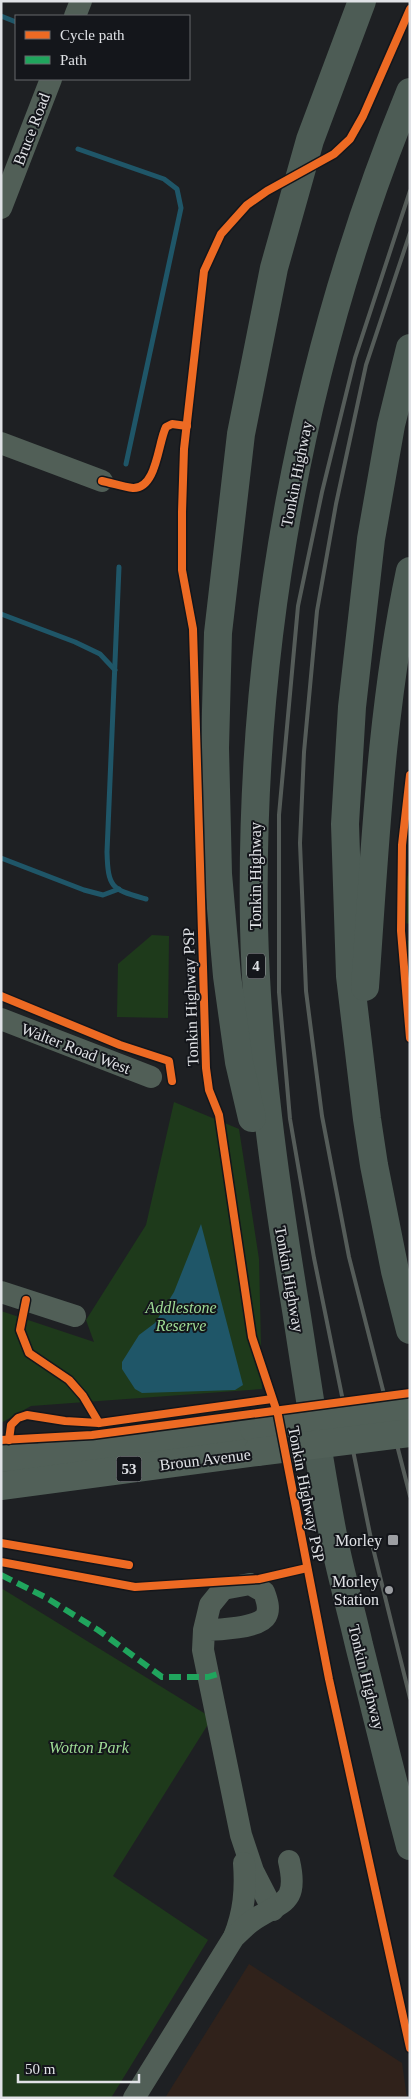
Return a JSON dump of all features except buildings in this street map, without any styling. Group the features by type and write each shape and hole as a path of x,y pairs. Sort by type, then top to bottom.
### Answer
{"highway":[{"path":"290,1276 239,1062 227,976 218,864 215,748 218,633 241,434 274,268 310,140 362,1"},
{"name":"Tonkin Highway","path":"410,92 359,231 328,334 311,401 287,516 270,622 263,690 255,827 254,915 256,984 263,1082 272,1160 334,1542 410,1846"},
{"path":"410,348 380,481 371,539 352,708 345,824 350,976 374,1165 410,1330"},
{"path":"360,1056 381,758 399,623 410,571"}],"main road":[{"name":"Broun Avenue","path":"1,1486 410,1410"},
{"name":"Broun Avenue","path":"1,1458 40,1457 256,1440 410,1433"}],"street":[{"path":"75,15 81,1"},
{"name":"Bruce Road","path":"1,208 51,80"},
{"path":"1,443 102,480"},
{"name":"Walter Road West","path":"1,1019 151,1077"},
{"path":"1,1292 76,1316"},
{"path":"204,1630 203,1650 241,1835 253,1871 273,1910"},
{"path":"134,2098 234,1937 241,1921 245,1897 241,1835"},
{"path":"234,1937 252,1921 279,1906 289,1894 293,1884 289,1861"}],"shaded area":[{"path":"249,1964 402,2063 407,2098 165,2098"}],"green space":[{"path":"410,867 410,924 398,922 398,913"},
{"path":"152,935 169,936 168,1018 117,1017 118,964"},
{"path":"401,939 410,941 410,1006"},
{"name":"Addlestone Reserve","path":"174,1102 239,1129 259,1259 262,1389 31,1406 1,1423 1,1311 94,1342 86,1320 146,1225"},
{"name":"Wotton Park","path":"1,1588 212,1718 113,1876 208,1940 111,2098 1,2098"}],"water":[{"path":"201,1224 243,1385 235,1390 142,1393 135,1389 122,1369 122,1362 139,1335 155,1323 174,1292"}],"waterway":[{"path":"1,16 15,22"},
{"path":"78,149 164,179 177,189 181,208 126,464"},
{"path":"119,567 107,852 109,874 114,886 126,893 146,899"},
{"path":"1,614 75,642 100,654 115,670"},
{"path":"1,858 84,890 103,895 119,889"}],"railway":[{"path":"410,191 355,358 322,492 298,606 279,815 279,992 290,1119 314,1258 372,1544 410,1698"},
{"path":"410,233 366,365 336,504 317,611 304,752 300,843 306,991 322,1116 349,1257 410,1496"}],"marked path":[{"path":"1,1575 45,1597 98,1630 162,1677 208,1677 218,1674"}],"cycle path":[{"name":"Tonkin Highway PSP","path":"410,9 363,116 350,139 334,154 267,191 247,205 221,234 204,271 184,449 182,512 182,570 193,629 206,1068 209,1090 219,1115 252,1337 278,1415 329,1679 410,2048"},
{"path":"102,481 133,488 141,486 147,481 156,464 166,427 172,424 187,426"},
{"path":"410,775 402,845 401,931 410,1038"},
{"path":"1,996 120,1045 169,1061 172,1081"},
{"path":"26,1300 20,1330 29,1353 69,1380 83,1396 99,1423"},
{"path":"1,1440 92,1435 410,1393"},
{"path":"9,1440 11,1425 18,1418 27,1415 65,1421 99,1423 272,1399"},
{"path":"1,1543 129,1565"},
{"name":"Tonkin Highway PSP","path":"1,1562 135,1587 259,1579 307,1568"}],"place":[{"name":"Morley","path":"393,1540"},
{"name":"Morley Station","path":"389,1590"}]}
